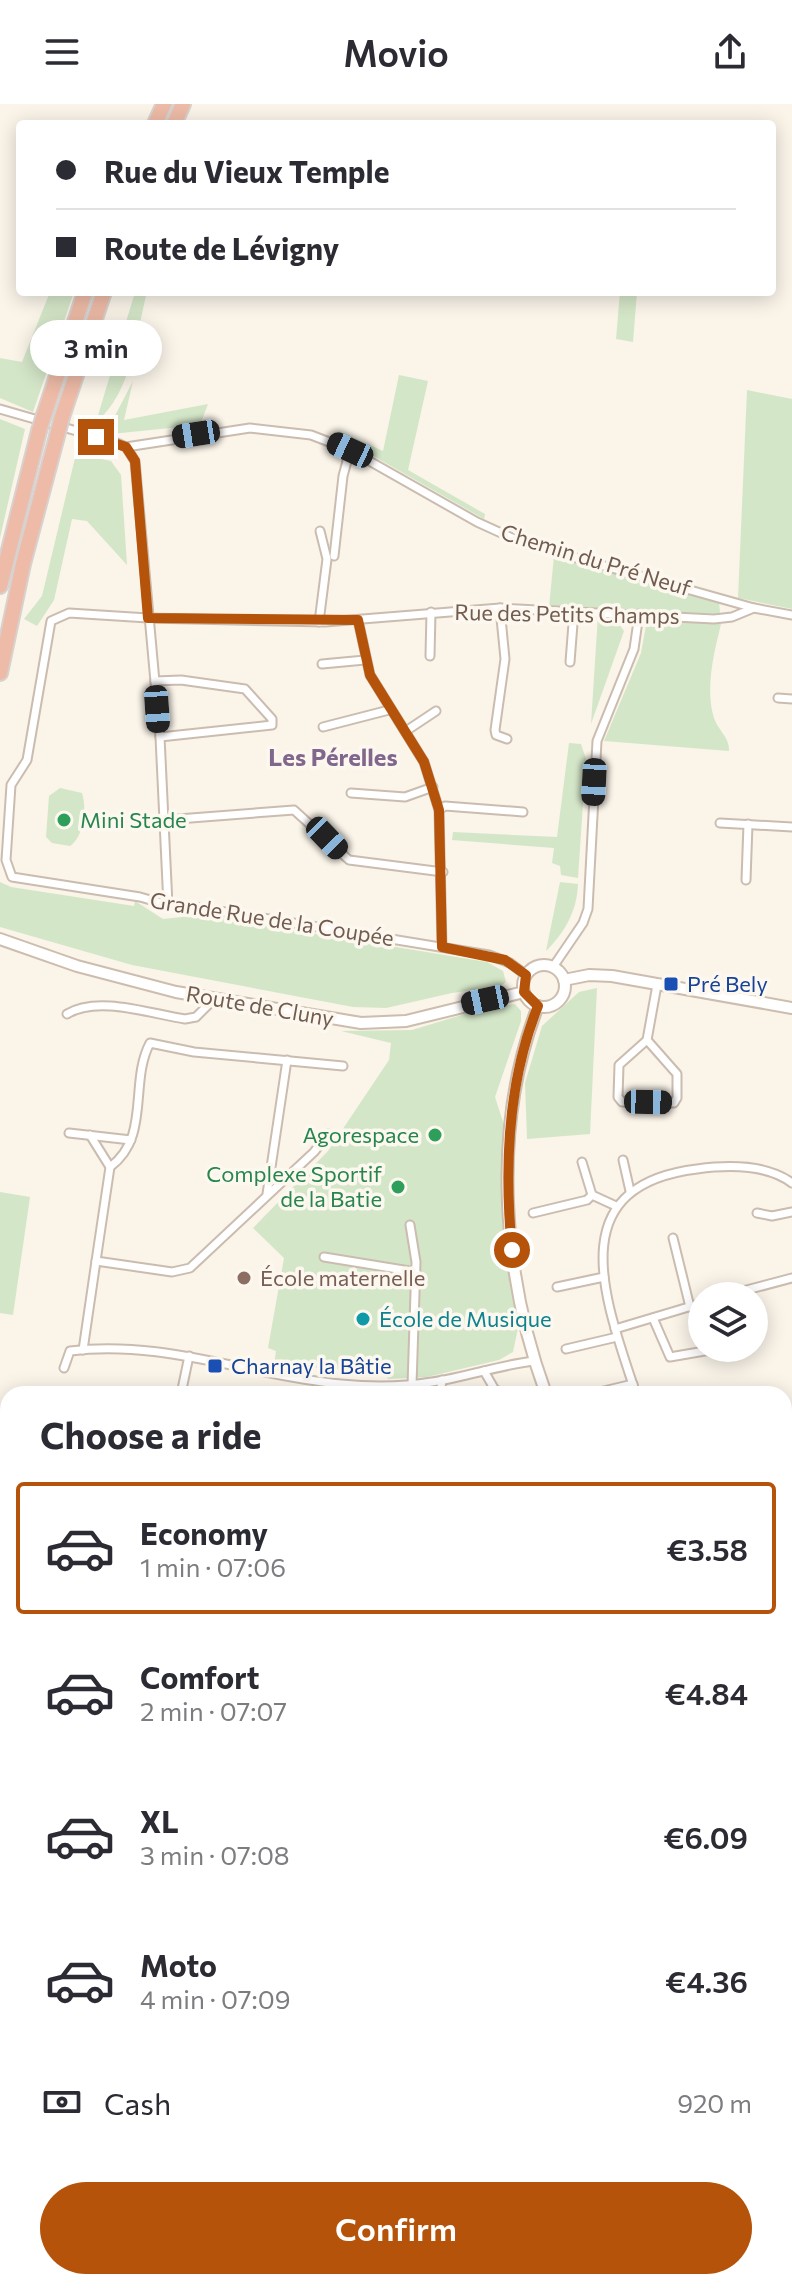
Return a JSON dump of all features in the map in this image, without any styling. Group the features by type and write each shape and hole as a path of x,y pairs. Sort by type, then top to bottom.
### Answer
{"highway":[{"path":"0,586 39,431 84,296"},
{"path":"0,673 62,417 103,296"}],"main road":[{"name":"Route de Cluny","path":"0,939 90,969 214,999 333,1019 406,1021 524,992"},
{"path":"541,965 553,967 564,980 560,1000 553,1005 538,1006 524,992 526,975 541,965"},
{"path":"564,980 600,975 792,1008"},
{"path":"538,1006 515,1075 510,1181 514,1269 534,1361 543,1386"}],"street":[{"path":"0,409 126,447 132,454 137,471 160,737 168,905"},
{"name":"Chemin du Pré Neuf","path":"126,447 196,434 263,428 302,433 350,450 465,516 523,543 754,608"},
{"path":"334,556 343,476 350,450"},
{"path":"319,622 327,559 320,531"},
{"path":"500,608 505,659 495,730 496,735 507,739"},
{"name":"Rue des Petits Champs","path":"12,877 6,860 11,785 27,760 51,621 69,613 319,622 500,608 714,619 732,617 754,608 792,615"},
{"path":"570,662 574,611"},
{"path":"430,656 431,612"},
{"path":"553,967 583,923 588,909 597,741 634,649 639,614"},
{"path":"358,620 365,660 389,710 424,762 439,810 443,872 442,947"},
{"path":"322,664 365,660"},
{"path":"155,681 181,680 245,689 272,719 272,725 160,737"},
{"path":"778,698 792,699"},
{"path":"323,727 389,710"},
{"path":"406,731 436,711"},
{"path":"351,793 405,797 433,787"},
{"path":"439,810 445,806 523,812"},
{"path":"165,820 294,810 349,860 443,872"},
{"path":"720,823 792,827"},
{"path":"746,880 748,824"},
{"name":"Grande Rue de la Coupée","path":"12,877 140,897 168,905 442,947 505,960 526,975"},
{"path":"647,1040 677,1074 677,1098 674,1103 622,1102 618,1097 619,1065 647,1040 657,985"},
{"path":"67,1014 77,1008 93,1006 185,1019 196,1017 214,999"},
{"path":"83,1350 110,1167 131,1140 150,1043 194,1052 343,1066"},
{"path":"266,1196 287,1060"},
{"path":"69,1133 131,1140"},
{"path":"96,1261 182,1272 314,1152 328,1134"},
{"path":"90,1135 110,1167"},
{"path":"623,1160 630,1191"},
{"path":"582,1162 592,1195 616,1206"},
{"path":"625,1386 633,1384 616,1333 604,1277 604,1234 616,1206 630,1191 668,1172 748,1168 790,1179"},
{"path":"533,1213 587,1200 592,1195"},
{"path":"757,1213 772,1216 792,1212"},
{"path":"410,1225 416,1272 412,1385"},
{"path":"673,1238 688,1299"},
{"path":"324,1257 416,1272"},
{"path":"557,1287 604,1277"},
{"path":"768,1284 792,1278"},
{"path":"566,1349 688,1308"},
{"path":"653,1318 670,1357 688,1354"},
{"path":"64,1368 70,1351 132,1349 189,1356 341,1386"},
{"path":"183,1386 189,1356"},
{"path":"402,1386 484,1371 506,1363 534,1361"},
{"path":"484,1371 493,1386"},
{"path":"441,1386 442,1380"}],"green space":[{"path":"48,296 73,296 33,412 0,398 0,358 22,362"},
{"path":"134,296 146,296 125,379 108,410 96,422"},
{"path":"620,296 637,296 633,342 616,339"},
{"path":"399,375 428,381 408,470 485,514 484,519 338,436 339,431 383,451"},
{"path":"133,381 124,420 208,404 200,425 111,434 107,431"},
{"path":"747,390 792,399 792,609 738,598"},
{"path":"0,419 25,429 0,538"},
{"path":"75,458 111,461 121,475 127,565 87,521 72,519 54,600 37,626 24,619 42,596"},
{"path":"554,556 719,600 720,614 549,607"},
{"path":"598,615 614,617 624,631 591,724"},
{"path":"647,620 721,624 710,695 714,718 728,742 729,751 604,741 641,653"},
{"path":"569,743 581,744 586,759 578,878 561,875 560,866 552,863 554,848 452,840 453,832 557,837"},
{"name":"Mini Stade","path":"60,788 82,793 84,814 81,829 70,846 52,843 46,837 49,796"},
{"path":"0,882 11,887 134,906 135,901 163,919 201,915 487,962 503,971 506,982 501,986 386,1008 353,1007 132,965 0,927"},
{"path":"560,882 578,884 575,903 564,929 546,951"},
{"path":"597,988 590,1134 527,1139 525,1083 542,1026 579,992"},
{"name":"Complexe Sportif de la Batie","path":"515,1004 521,1011 521,1021 495,1097 504,1125 504,1223 518,1328 513,1352 499,1360 427,1377 388,1379 383,1372 274,1365 276,1351 268,1348 284,1258 253,1228 328,1151 389,1060 391,1043 341,1031 412,1030 475,1011"},
{"path":"0,1192 30,1197 13,1315 0,1313"}],"place":[{"name":"Mini Stade","path":"64,820"},
{"name":"Pré Bely","path":"671,984"},
{"name":"Agorespace","path":"435,1135"},
{"name":"Complexe Sportif de la Batie","path":"398,1187"},
{"name":"École maternelle","path":"244,1278"},
{"name":"École de Musique","path":"363,1319"},
{"name":"Charnay la Bâtie","path":"215,1366"}],"district":[{"name":"Les Pérelles","path":"333,758"}],"route":[{"path":"96,437 126,447 135,461 148,618 358,620 370,675 387,707 424,762 433,785 443,852 442,947 489,955 510,963 526,975 524,992 538,1006 515,1075 512,1100 512,1250"}]}
